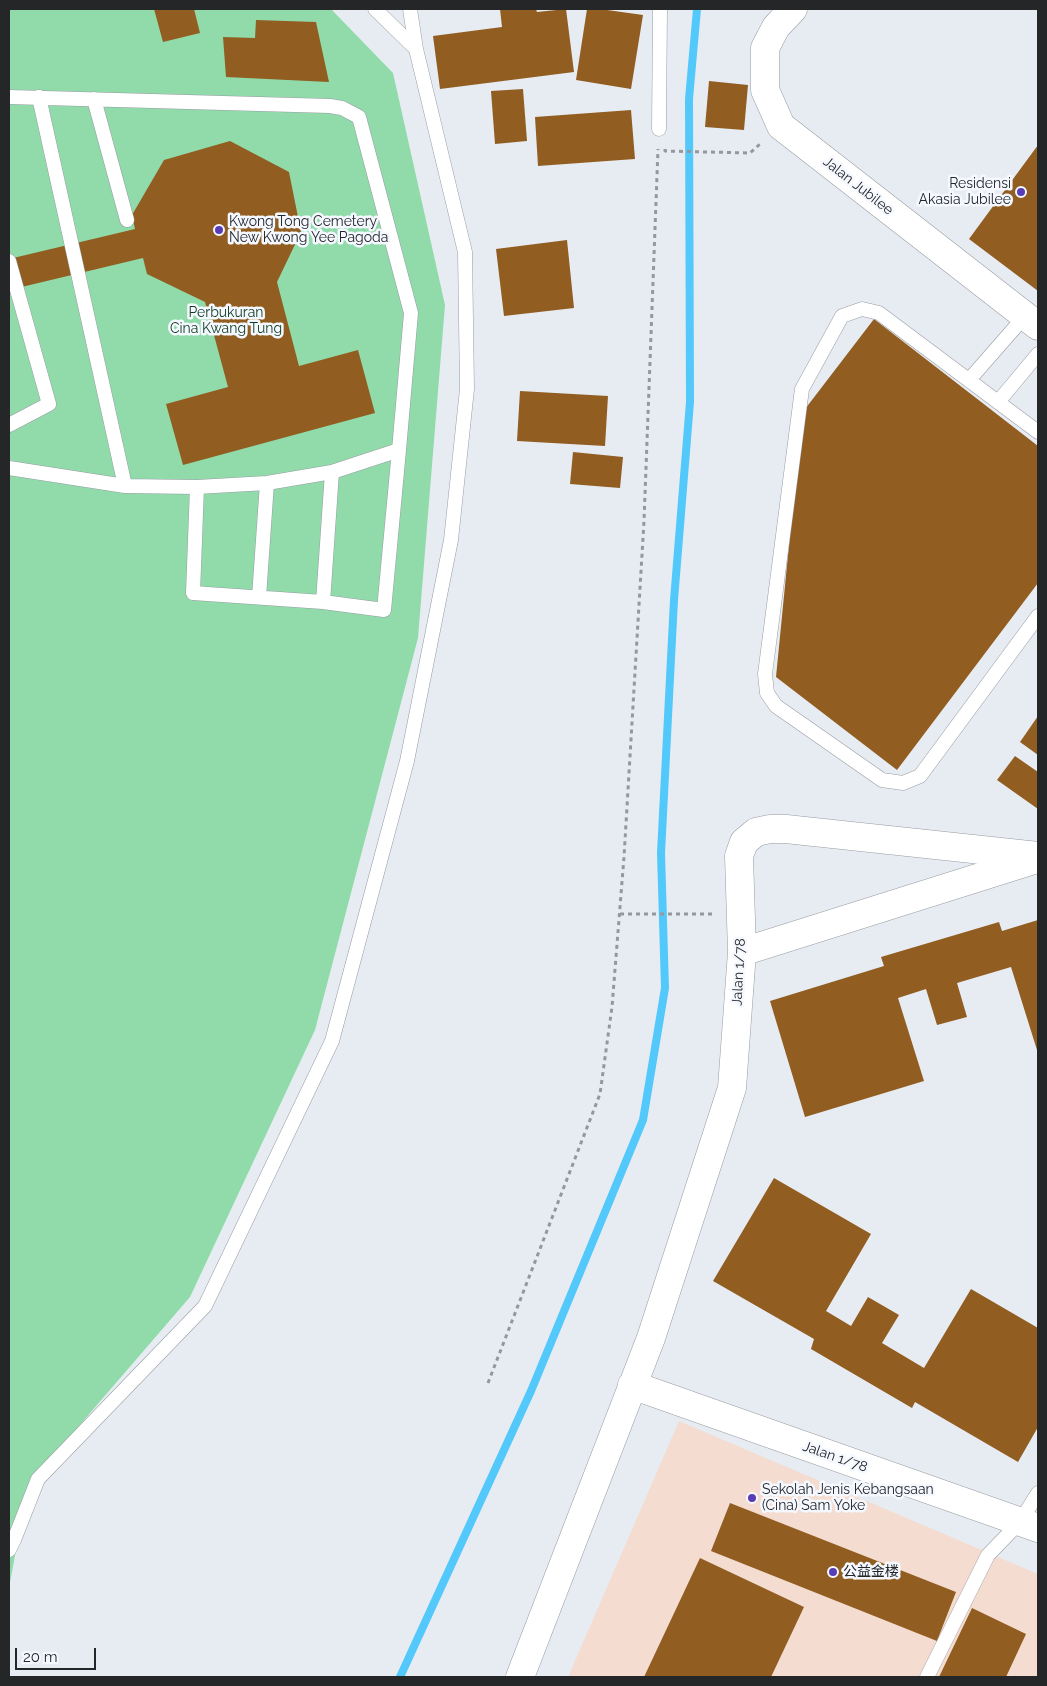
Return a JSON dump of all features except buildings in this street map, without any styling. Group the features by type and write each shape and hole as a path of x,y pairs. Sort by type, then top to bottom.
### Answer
{"street":[{"name":"Jalan Jubilee","path":"792,9 776,27 765,48 764,90 781,126 1032,321"},
{"name":"Jalan 1/78","path":"520,1677 651,1338 732,1088 742,952 739,856 744,842 756,832 770,829 1038,857"},
{"path":"742,952 1038,857"},
{"name":"Jalan 1/78","path":"632,1385 1029,1525"}],"lane":[{"path":"374,9 416,49"},
{"path":"9,1550 38,1479 205,1306 332,1041 409,751 451,540 467,389 465,252 416,49 410,9"},
{"path":"658,129 660,9"},
{"path":"9,97 330,106 342,108 359,117 411,313 384,610 323,602 193,592 198,487"},
{"path":"39,97 125,486"},
{"path":"94,99 127,220"},
{"path":"9,262 49,404 9,424"},
{"path":"1038,432 879,313 862,309 842,316 802,389 765,674 767,693 776,706 882,780 903,783 920,776 1038,616"},
{"path":"969,380 1032,321"},
{"path":"998,402 1038,354"},
{"path":"9,468 125,486 198,487 267,483 332,472 399,450"},
{"path":"323,602 332,472"},
{"path":"259,597 267,483"},
{"path":"927,1677 988,1555 1029,1525 1038,1493"}],"path":[{"path":"488,1383 600,1094 612,1007 620,914 644,521 658,129"},
{"path":"664,151 750,153"},
{"path":"620,914 688,914"}],"shaded area":[{"name":"Sekolah Jenis Kebangsaan (Cina) Sam Yoke","path":"679,1421 1038,1574 1038,1677 568,1677"}],"green space":[{"name":"Perbukuran Cina Kwang Tung","path":"9,9 331,9 393,73 445,305 418,638 315,1030 190,1297 28,1485 9,1588"}],"waterway":[{"path":"400,1677 531,1391 643,1120 665,988 661,853 674,600 690,402 689,99 697,9"}],"place":[{"name":"Residensi Akasia Jubilee","path":"1021,192"},
{"name":"Kwong Tong Cemetery New Kwong Yee Pagoda","path":"219,230"},
{"name":"Sekolah Jenis Kebangsaan (Cina) Sam Yoke","path":"752,1498"},
{"name":"公益金楼","path":"833,1572"}]}
